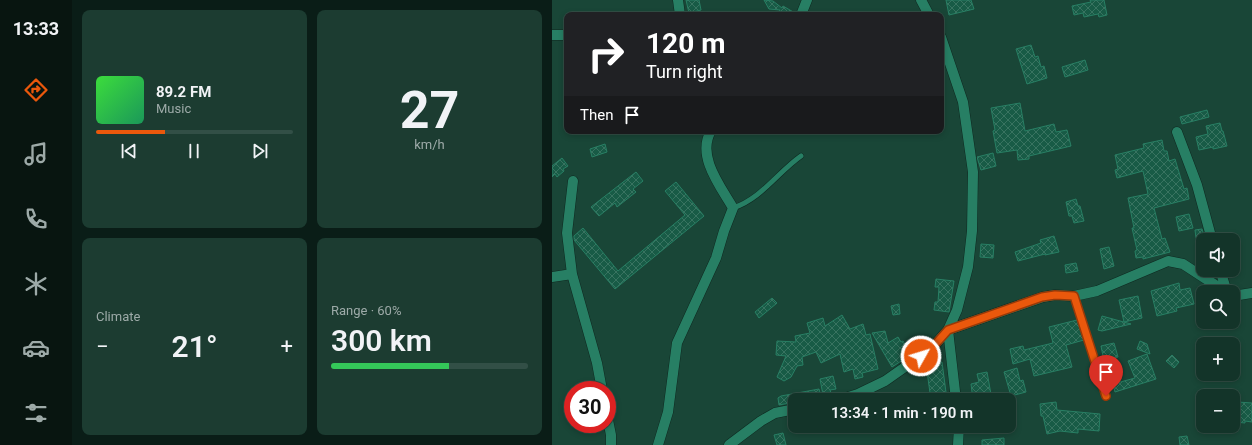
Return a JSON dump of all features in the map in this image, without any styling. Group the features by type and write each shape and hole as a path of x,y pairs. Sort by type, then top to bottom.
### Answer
{"street":[{"path":"678,0 680,12"},
{"path":"802,12 807,0"},
{"path":"921,0 927,12"},
{"path":"552,35 564,35"},
{"path":"860,393 885,381 932,348 948,330 957,310 968,268 972,231 973,172 962,102 944,46"},
{"path":"1177,132 1197,185 1210,233"},
{"path":"658,445 668,412 677,343 716,258 733,208 717,181 706,156 709,134"},
{"path":"573,181 567,233 572,274 597,363 600,381"},
{"path":"948,330 1042,297 1055,295 1074,296 1097,290 1168,261 1183,264 1216,285"},
{"path":"552,277 572,274"},
{"path":"1240,295 1252,293"},
{"path":"948,330 955,393"},
{"path":"729,445 761,421 775,413 788,410"},
{"path":"611,433 611,445"},
{"path":"958,445 959,433"}],"lane":[{"path":"733,208 742,205 764,190 790,164 801,156"},
{"path":"1074,296 1106,396"}],"building":[{"path":"686,0 699,0 701,10 689,12"},
{"path":"764,0 773,1 782,8 783,6 793,12 779,12 780,10 769,9"},
{"path":"946,0 971,0 974,9 949,15"},
{"path":"1090,0 1104,0 1107,15 1099,17 1098,14 1084,17 1083,13 1074,15 1072,6 1091,2"},
{"path":"1031,45 1035,57 1038,56 1041,67 1044,66 1047,78 1027,84 1016,49"},
{"path":"1085,60 1088,70 1065,77 1062,67"},
{"path":"1020,103 1025,131 1054,124 1056,132 1067,130 1071,146 1029,156 1029,159 1018,160 1017,150 997,153 991,108"},
{"path":"1207,110 1209,117 1182,124 1180,117"},
{"path":"1220,123 1227,146 1199,150 1196,137 1208,134 1206,126"},
{"path":"1162,140 1164,151 1167,151 1169,161 1175,159 1184,189 1187,188 1189,199 1154,208 1162,239 1165,238 1170,252 1143,259 1143,257 1136,258 1135,251 1137,250 1128,198 1148,194 1143,171 1117,178 1115,170 1118,169 1115,155 1144,148 1143,144"},
{"path":"605,144 607,152 592,157 590,149"},
{"path":"993,153 996,166 981,170 977,157"},
{"path":"562,158 568,166 563,169 564,171 557,177 555,174 552,177 552,166"},
{"path":"636,172 643,181 633,189 636,192 617,207 615,203 599,216 591,207"},
{"path":"676,182 704,216 615,289 574,240 574,236 583,228 618,271 685,215 665,191"},
{"path":"1076,199 1078,206 1080,206 1084,221 1074,223 1072,216 1069,216 1066,202"},
{"path":"1189,214 1193,228 1179,231 1176,217"},
{"path":"1202,229 1203,233 1196,233 1196,238 1195,230"},
{"path":"1054,236 1059,252 1018,261 1015,252 1041,243 1040,240"},
{"path":"981,244 994,245 993,258 980,257"},
{"path":"1109,247 1114,266 1104,269 1100,249"},
{"path":"1076,263 1078,271 1066,273 1065,265"},
{"path":"936,279 954,281 949,312 934,310 935,302 938,302 939,287 935,287"},
{"path":"1179,283 1180,290 1190,288 1194,304 1176,308 1177,311 1157,316 1151,291"},
{"path":"1138,296 1142,318 1124,322 1119,300"},
{"path":"772,298 777,303 759,318 755,312"},
{"path":"899,304 900,314 893,315 891,306"},
{"path":"842,315 850,329 863,324 866,335 870,334 878,369 862,373 863,377 855,379 853,369 844,372 840,354 821,363 816,352 802,357 803,365 797,366 791,377 784,381 777,377 786,356 776,355 777,341 796,342 795,336 810,333 807,323 823,318 825,326"},
{"path":"1102,316 1131,324 1102,331 1098,330"},
{"path":"1077,320 1084,340 1066,345 1072,367 1034,376 1030,359 1013,364 1010,349 1023,346 1024,350 1053,343 1049,327"},
{"path":"885,331 888,343 898,337 901,342 903,341 908,349 912,347 915,352 892,367 872,333"},
{"path":"1140,341 1147,344 1150,354 1137,349"},
{"path":"1114,343 1118,357 1104,361 1101,346"},
{"path":"1147,354 1156,379 1115,392 1113,384 1135,378 1128,361"},
{"path":"1172,355 1179,362 1174,368 1166,361"},
{"path":"942,362 946,393 930,393 926,364"},
{"path":"1017,368 1020,381 1023,380 1026,392 1016,395 1016,393 1010,393 1004,372"},
{"path":"987,372 991,393 972,393 971,384 979,382 977,374"},
{"path":"833,376 836,389 830,390 831,393 823,393 820,379"},
{"path":"819,389 820,393 797,393"},
{"path":"788,395 788,403 779,405 778,398"},
{"path":"1056,402 1057,410 1100,414 1099,431 1078,429 1078,433 1060,431 1047,434 1043,416 1041,416 1040,404"},
{"path":"1240,402 1252,403 1252,422 1245,421 1245,423 1240,422"},
{"path":"783,433 786,445 777,445 774,435"},
{"path":"1187,436 1189,445 1180,445 1179,437"},
{"path":"1004,438 1004,445 982,445 982,440"}],"route":[{"path":"921,356 932,348 948,330 1042,297 1055,295 1074,296 1106,396"}]}
